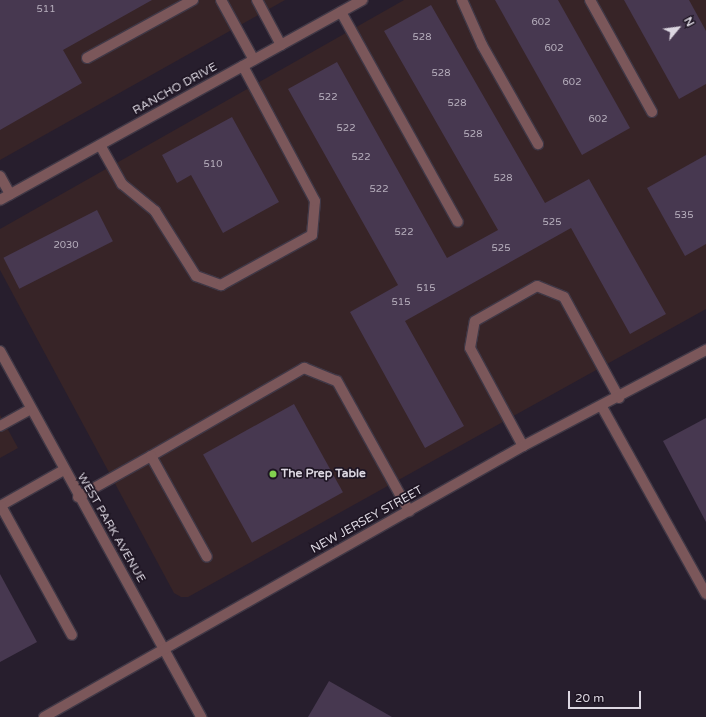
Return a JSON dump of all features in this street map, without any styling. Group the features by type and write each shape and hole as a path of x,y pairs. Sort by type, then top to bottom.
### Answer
{"street":[{"path":"87,58 193,0"},
{"path":"221,0 254,60"},
{"path":"257,0 281,45"},
{"name":"RANCHO DRIVE","path":"0,200 362,0"},
{"path":"462,0 482,45 538,144"},
{"path":"590,0 652,112"},
{"path":"341,12 458,222"},
{"path":"100,145 122,184 155,211 196,276 221,285 312,235 315,201 243,66"},
{"path":"0,176 10,194"},
{"path":"523,446 470,348 475,322 537,286 564,297 619,398"},
{"name":"NEW JERSEY STREET","path":"44,717 164,647 523,446 602,407 706,350"},
{"name":"WEST PARK AVENUE","path":"0,351 78,497 164,647 201,717"},
{"path":"78,497 304,368 337,381 409,511"},
{"path":"602,407 706,594"},
{"path":"0,426 31,409"},
{"path":"151,456 207,557"},
{"path":"64,470 1,506 72,635"}],"shaded area":[{"path":"0,0 285,0 0,160"},
{"path":"404,0 706,0 706,309 188,597 181,597 174,593 0,270 0,229"},
{"path":"0,415 18,448 0,458"}],"building":[{"path":"0,0 152,0 63,50 82,83 0,130"},
{"path":"495,0 558,0 630,128 582,155"},
{"path":"624,0 689,0 706,31 706,84 679,99"},
{"path":"431,5 545,203 589,179 666,314 630,334 571,228 405,321 464,426 425,448 350,312 398,285 288,89 337,62 447,258 498,230 384,31"},
{"path":"232,117 279,202 223,233 191,175 177,183 162,155"},
{"path":"706,155 706,244 685,256 647,188"},
{"path":"97,210 113,241 19,289 3,258"},
{"name":"The Prep Table","path":"294,404 343,492 252,543 203,454"},
{"path":"706,418 706,522 663,441"},
{"path":"0,574 37,642 0,662"},
{"path":"329,681 392,717 308,717"}],"place":[{"name":"The Prep Table","path":"273,474"}]}
